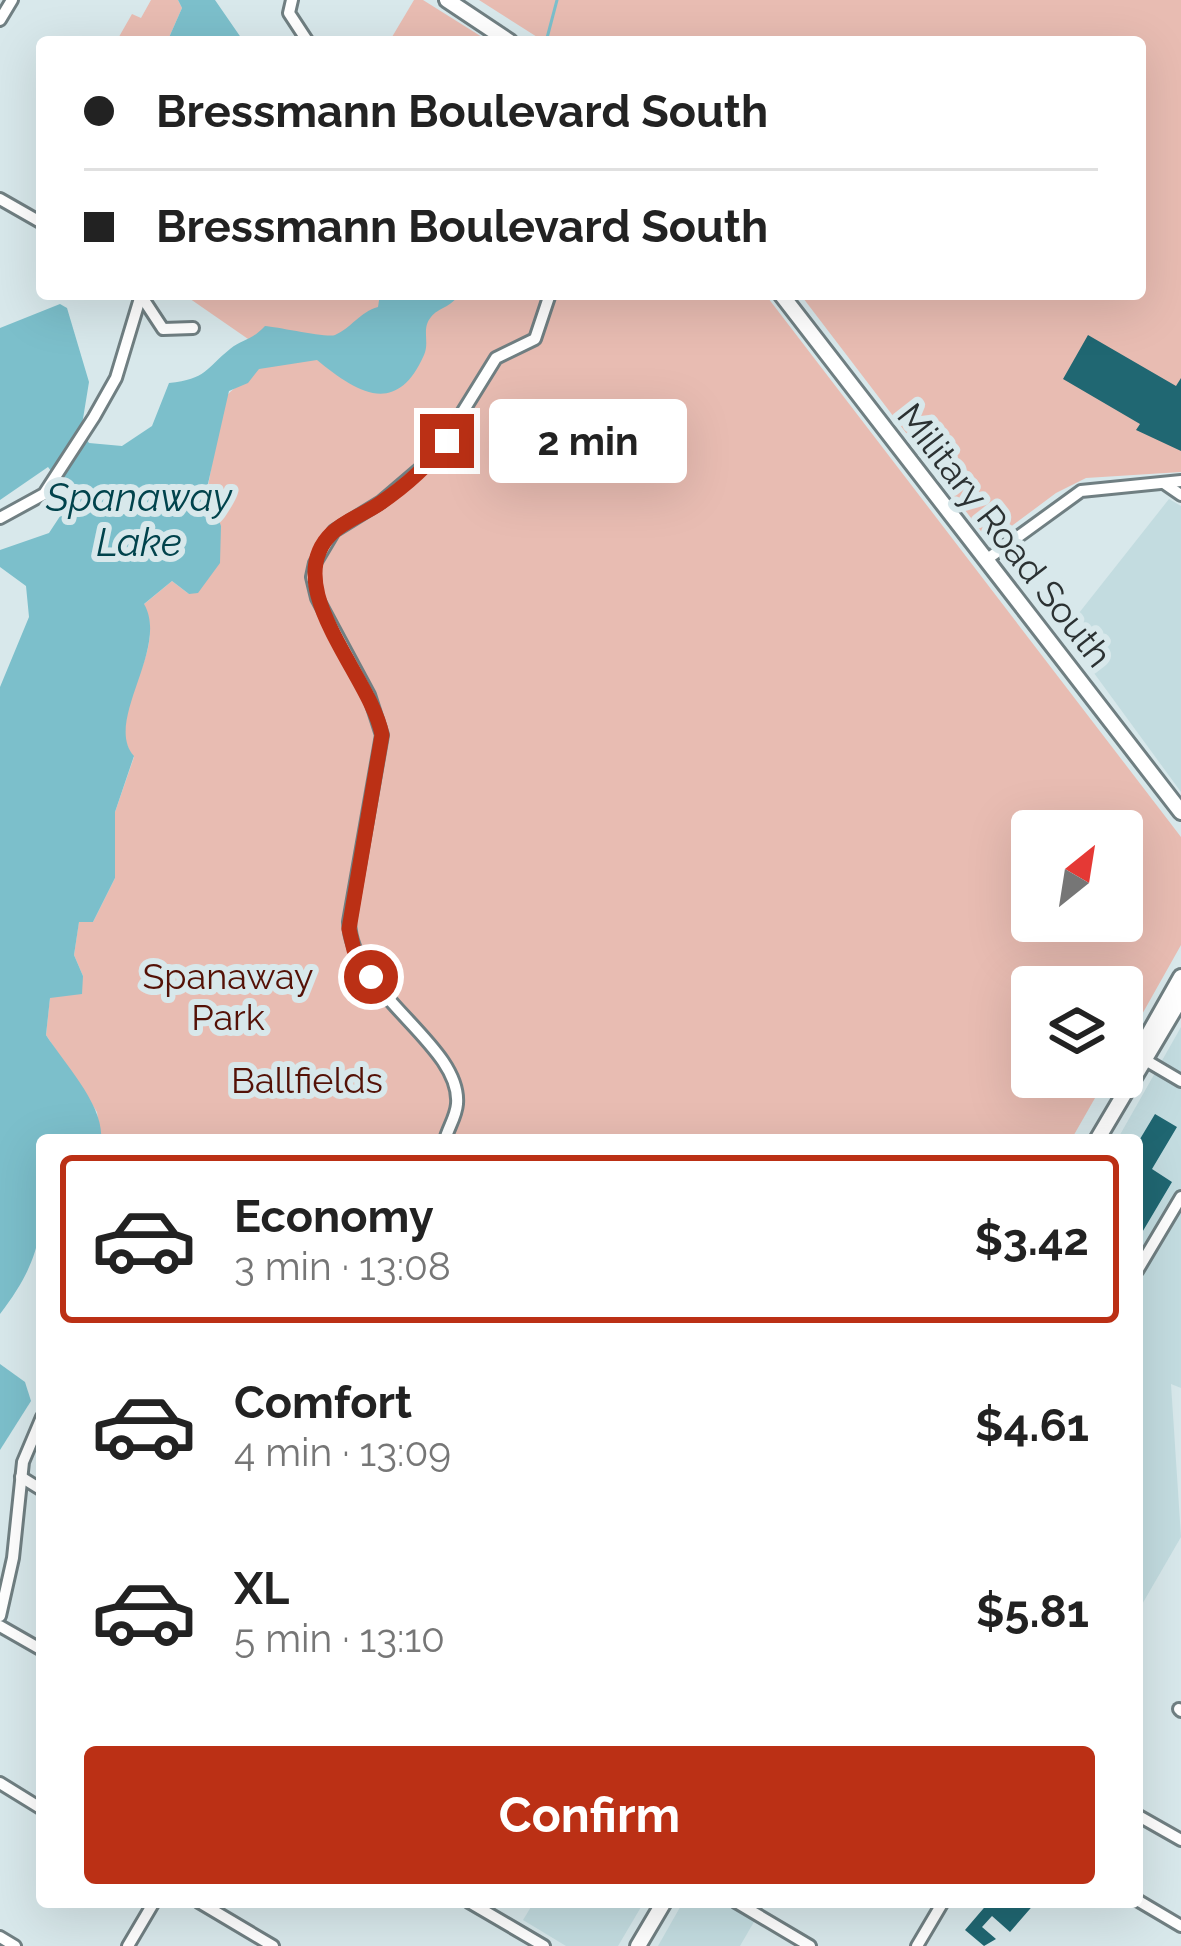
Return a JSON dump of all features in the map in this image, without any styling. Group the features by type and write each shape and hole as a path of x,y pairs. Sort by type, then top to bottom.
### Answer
{"main road":[{"path":"447,0 501,36"},
{"name":"Military Road South","path":"786,300 1181,812"},
{"path":"1143,1044 1181,977"},
{"path":"1143,1063 1181,998"},
{"path":"1101,1134 1122,1098"},
{"path":"638,1946 660,1908"}],"street":[{"path":"0,20 11,0"},
{"path":"292,0 289,13 304,36"},
{"path":"0,199 36,220"},
{"path":"0,518 35,502 94,417 116,379 139,300"},
{"path":"145,300 163,329 193,328"},
{"path":"447,1134 457,1103 447,1069 371,977 352,944 349,922 382,735 375,708 317,598 312,577 319,553 334,531 381,502 436,455 496,358 536,339 548,300"},
{"path":"986,560 1082,491 1181,481"},
{"path":"1165,484 1181,494"},
{"path":"1143,1067 1181,1081"},
{"path":"1143,1260 1181,1197"},
{"path":"0,1616 14,1558 21,1477 36,1434"},
{"path":"21,1477 36,1486"},
{"path":"0,1625 36,1646"},
{"path":"0,1783 36,1804"},
{"path":"1143,1818 1181,1840"},
{"path":"1143,1904 1181,1926"},
{"path":"128,1946 150,1908"},
{"path":"209,1908 273,1946"},
{"path":"479,1908 544,1946"},
{"path":"746,1908 811,1946"},
{"path":"917,1946 939,1908"},
{"path":"0,1937 15,1946"}],"shaded area":[{"path":"1169,499 1181,506 1181,792 1064,632"},
{"path":"1181,1027 1181,1388 1171,1384 1181,1537 1143,1603 1143,1134 1120,1134"},
{"path":"530,1908 640,1908 618,1946 566,1946 523,1920"},
{"path":"680,1908 734,1908 755,1920 740,1946 658,1946"}],"green space":[{"path":"151,0 178,0 182,8 170,36 119,36 132,14 141,18"},
{"path":"414,0 423,0 480,36 393,36"},
{"path":"479,0 1181,0 1181,472 1086,478 1056,493 997,537 984,535 805,300 1146,300 1146,36 536,36"},
{"path":"192,300 770,300 1181,837 1181,945 1143,1013 1143,966 1011,966 1011,1098 1095,1098 1074,1134 100,1134 97,1112 46,1035 50,997 83,976 74,955 79,921 93,922 115,878 115,812 134,757 126,741 125,722 149,642 150,623 143,605 172,581 189,594 223,401 258,369 251,341"}],"water":[{"path":"178,0 215,0 240,36 170,36 182,8"},
{"name":"Spanaway Lake","path":"379,300 454,300 428,322 426,350 413,375 388,393 360,389 317,360 259,369 248,383 229,391 207,488 221,526 220,563 198,593 189,594 172,581 144,604 150,622 149,642 126,724 134,756 115,812 115,878 93,922 79,922 74,955 83,976 82,994 50,998 46,1035 90,1099 101,1134 36,1134 36,1247 28,1270 0,1314 0,687 29,617 26,586 0,567 0,550 49,533 72,498 48,467 0,500 0,328 60,304 67,308 89,382 81,431 89,443 122,446 152,426 169,383 198,376 265,326 335,335 378,307"},
{"path":"0,1364 25,1382 31,1401 0,1450"}],"building":[{"path":"1088,335 1176,386 1181,378 1181,451 1136,430 1140,424 1063,379"},
{"path":"1155,1114 1177,1127 1152,1169 1172,1182 1143,1231 1143,1134"},
{"path":"984,1908 1031,1908 1010,1932 992,1916 982,1927 996,1939 984,1946 965,1930"}],"waterway":[{"path":"548,36 557,0"}],"route":[{"path":"371,977 354,950 349,929 382,735 375,708 317,598 312,577 319,553 334,531 416,475 447,441"}],"park label":[{"name":"Spanaway Park","path":"228,996"},
{"name":"Ballfields","path":"307,1080"}]}
